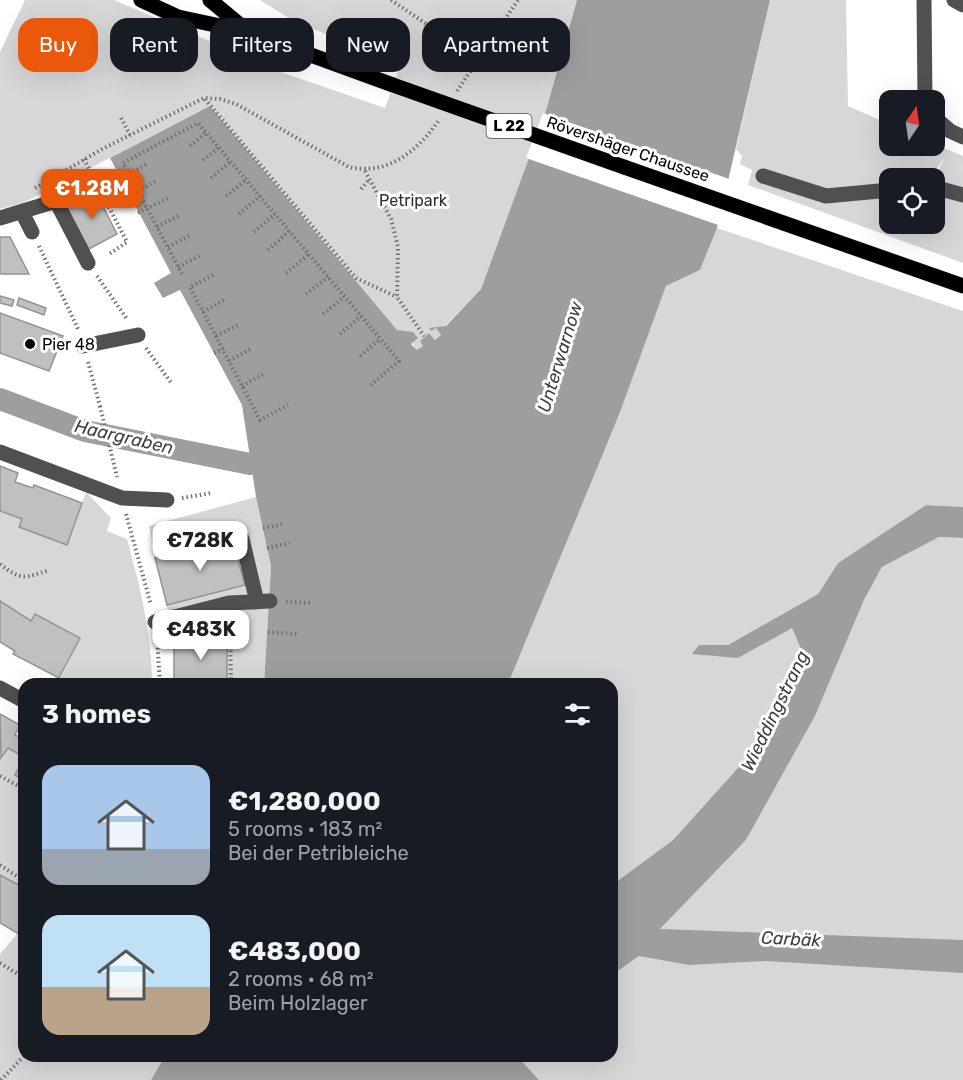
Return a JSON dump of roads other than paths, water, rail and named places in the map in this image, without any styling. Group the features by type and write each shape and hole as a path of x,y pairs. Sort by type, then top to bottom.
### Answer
{"main road":[{"name":"Rövershäger Chaussee","path":"141,0 178,17 210,24"},
{"name":"Rövershäger Chaussee","path":"210,0 231,18"},
{"name":"Rövershäger Chaussee","path":"314,56 963,286"}],"street":[{"path":"924,0 925,90"},
{"path":"954,0 963,5"},
{"path":"945,127 963,137"},
{"path":"763,176 826,196 879,191"},
{"path":"945,190 963,195"},
{"path":"0,218 51,206 88,263"},
{"path":"22,212 32,232"},
{"path":"83,346 138,335"},
{"path":"0,452 122,498 167,500"},
{"path":"155,622 229,603 263,601 242,539"},
{"path":"0,688 18,698"}],"water":[{"name":"Unterwarnow","path":"577,0 770,0 717,228 700,270 666,286 619,415 510,678 264,678 271,566 256,497 242,405 180,290 163,298 154,283 171,273 110,158 210,106 397,330 413,332 418,338 411,344 417,350 423,346 420,341 429,333 435,340 441,335 436,328 431,331 429,328 446,326 481,289 545,114 557,72 570,72 570,25"},
{"path":"926,505 963,507 963,538 939,537 882,567 864,600 815,716 746,840 660,929 963,940 963,973 766,961 689,965 639,956 618,971 618,881 673,840 746,759 802,651 792,628 738,658 692,654 699,645 728,645 818,594 838,563"},
{"path":"162,1062 522,1062 539,1080 151,1080"}],"waterway":[{"name":"Haargraben","path":"0,399 85,431 250,464"}],"place":[{"name":"Pier 48","path":"30,344"}],"park label":[{"name":"Petripark","path":"413,200"}],"water label":[{"name":"Wieddingstrang","path":"775,711"},
{"name":"Carbäk","path":"791,939"}]}
